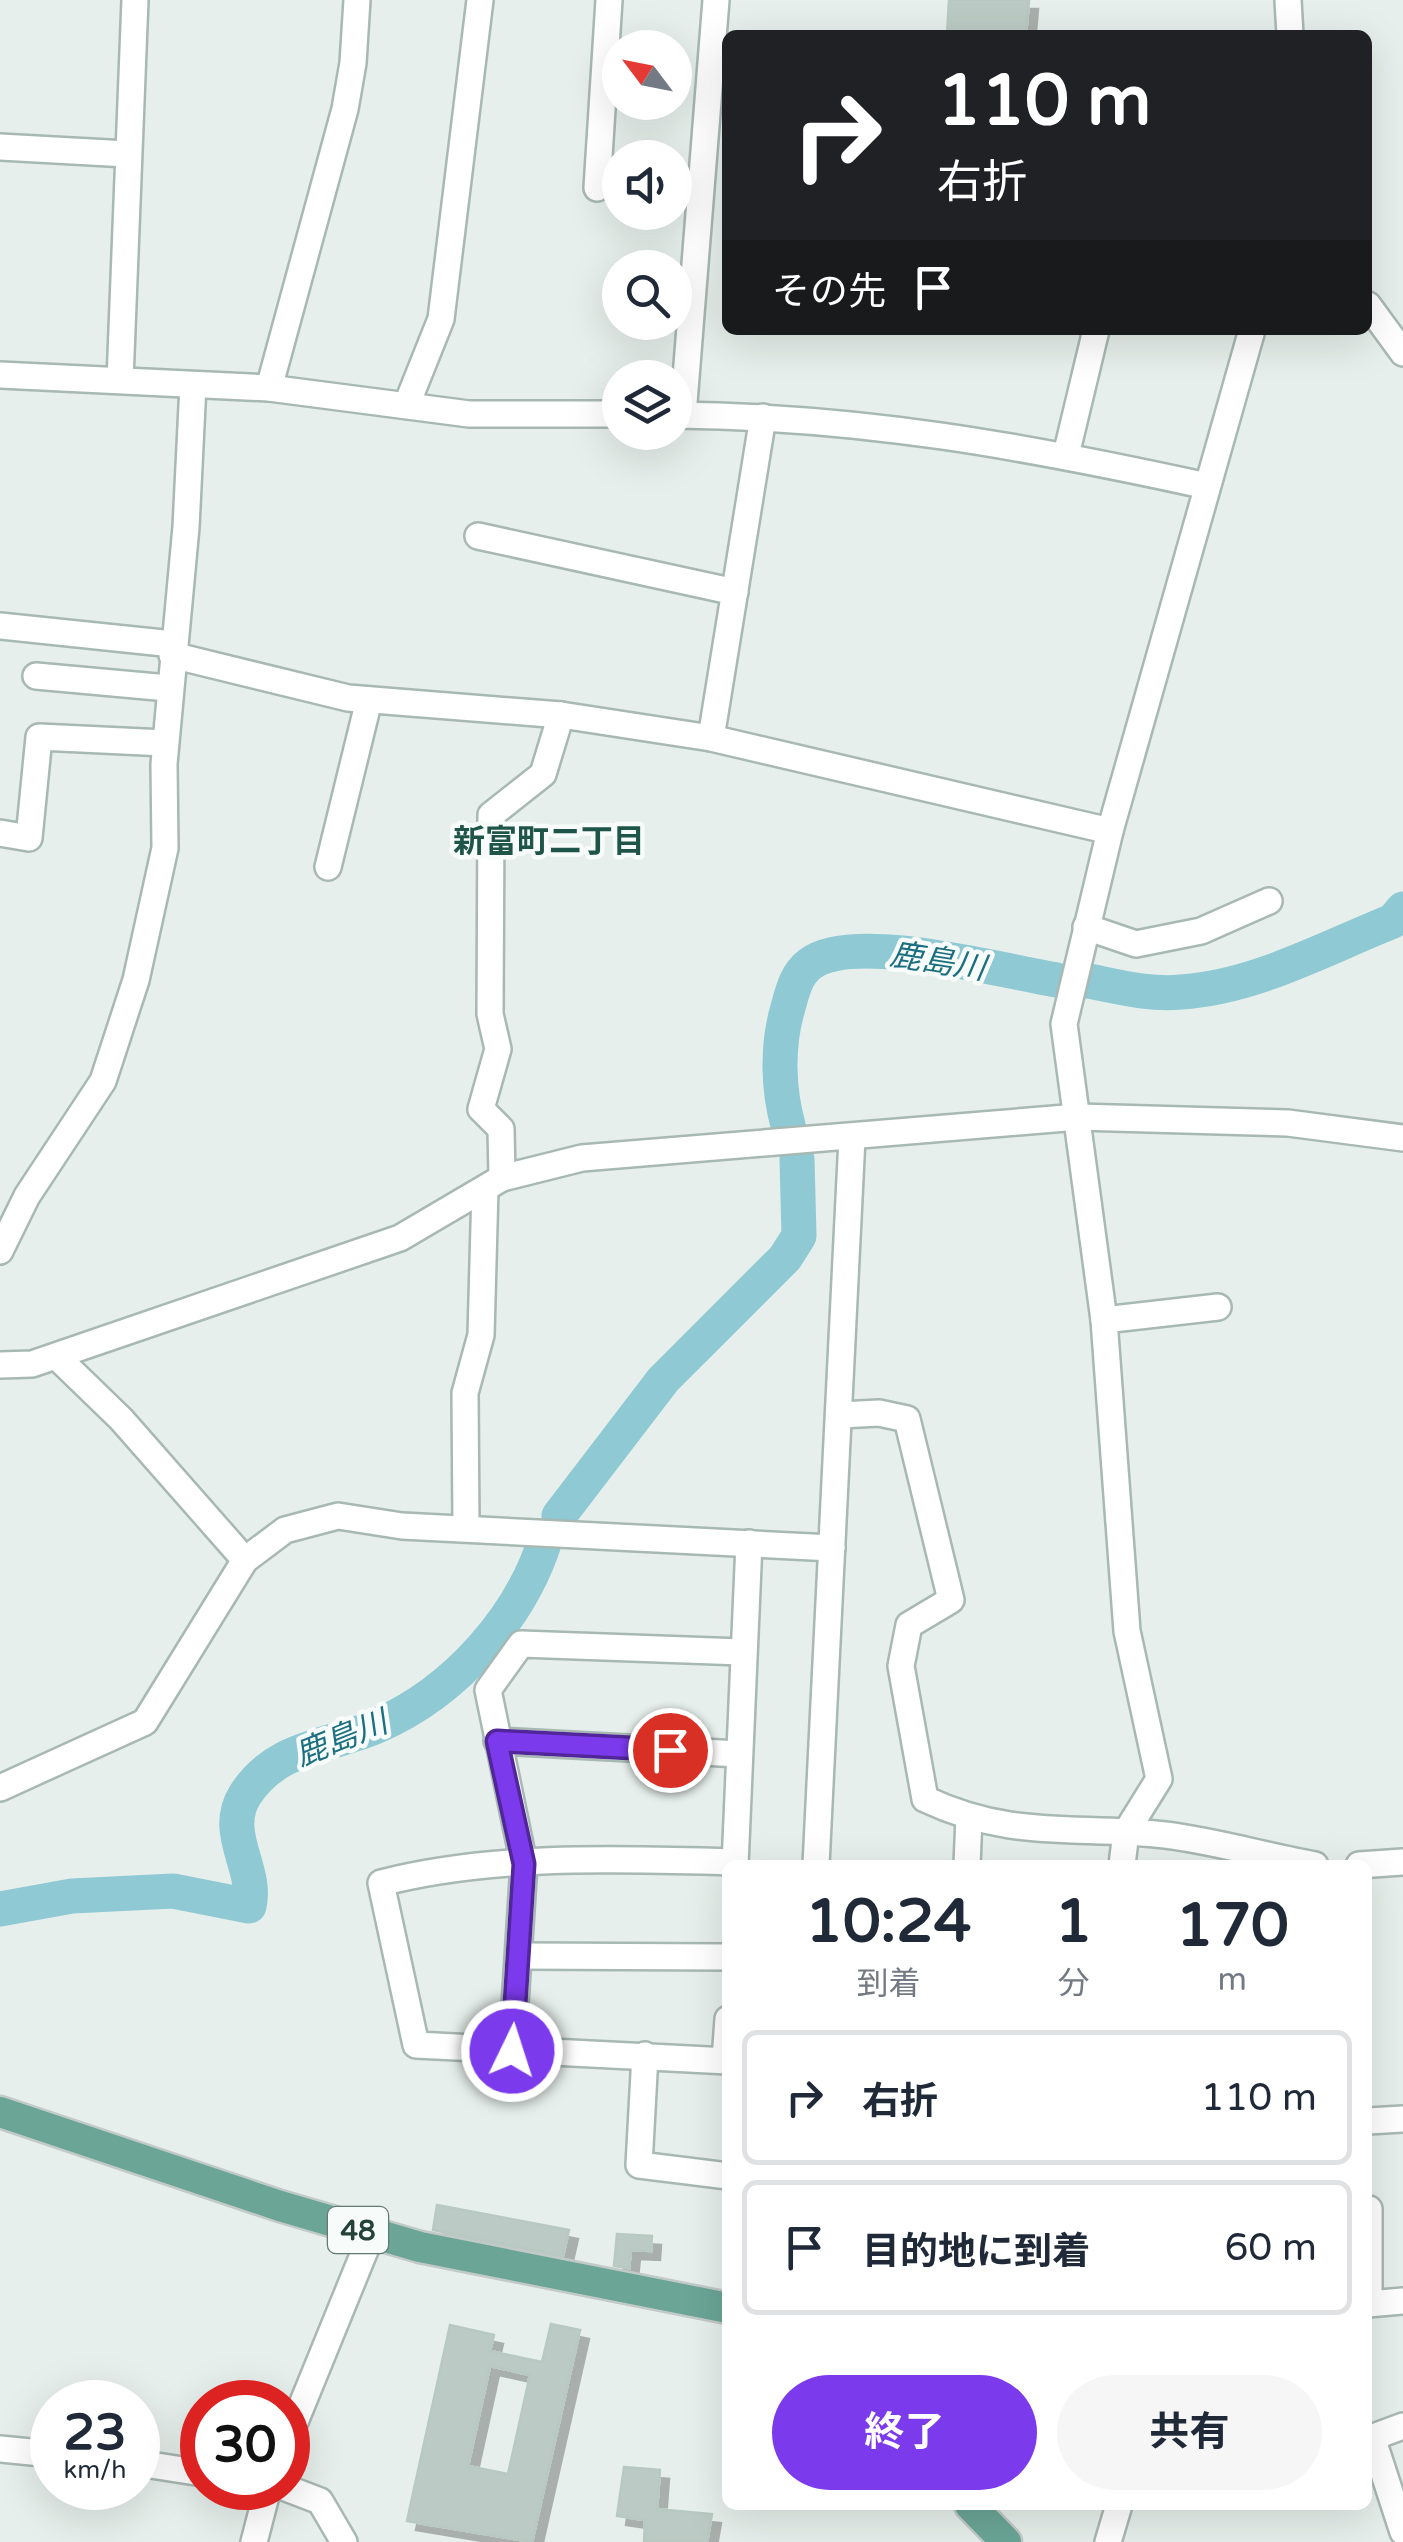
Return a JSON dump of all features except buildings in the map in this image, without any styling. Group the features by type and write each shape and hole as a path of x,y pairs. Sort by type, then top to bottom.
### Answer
{"main road":[{"name":"48","path":"0,2112 420,2247 722,2307"},
{"path":"975,2510 1006,2542"}],"street":[{"path":"120,380 135,0"},
{"path":"269,388 345,109 354,64 357,0"},
{"path":"407,404 442,319 480,0"},
{"path":"597,188 609,0"},
{"path":"684,360 716,0"},
{"path":"1288,0 1290,30"},
{"path":"0,147 127,154"},
{"path":"1372,311 1403,353"},
{"path":"1066,455 1095,335"},
{"path":"1123,1860 1126,1832 1158,1779 1128,1631 1104,1320 1064,1024 1110,831 1251,335"},
{"path":"0,375 269,388 470,414 602,414"},
{"path":"0,1251 27,1196 103,1081 136,980 165,848 168,688 186,527 193,384"},
{"path":"692,415 924,430 1066,455 1207,486"},
{"path":"712,738 763,417"},
{"path":"478,536 735,592"},
{"path":"0,626 172,650 369,700 561,714 712,738 1110,831"},
{"path":"36,676 168,688"},
{"path":"328,867 369,700"},
{"path":"466,1528 465,1393 480,1335 502,1129 480,1109 498,1050 490,1014 492,815 544,774 561,714"},
{"path":"0,834 30,838 39,737 165,743"},
{"path":"1086,928 1136,944 1201,930 1269,901"},
{"path":"0,1365 32,1364 400,1238 494,1184 582,1158 1078,1116 1288,1123 1403,1138"},
{"path":"816,1860 852,1138"},
{"path":"1104,1320 1218,1307"},
{"path":"57,1356 122,1420 246,1560"},
{"path":"840,1415 880,1413 907,1419 952,1600 908,1625 901,1666 925,1799 969,1817 1031,1832 1170,1836 1290,1860"},
{"path":"0,1788 145,1722 246,1560 285,1530 338,1516 402,1526 832,1548"},
{"path":"735,1860 749,1543"},
{"path":"512,2051 524,1864 488,1690 521,1644 564,1642 742,1652"},
{"path":"497,1741 739,1754"},
{"path":"967,1860 969,1817"},
{"path":"1372,1864 1403,1862"},
{"path":"722,1863 524,1864 419,1873 381,1883 416,2045 722,2060"},
{"path":"519,1956 722,1957"},
{"path":"645,2056 638,2165 722,2175"},
{"path":"1372,2121 1403,2118"},
{"path":"310,2384 372,2233"},
{"path":"1372,2304 1403,2301"},
{"path":"1372,2437 1403,2426"},
{"path":"1372,2442 1396,2489 1403,2532"},
{"path":"0,2449 30,2452"},
{"path":"310,2497 320,2501 344,2542"},
{"path":"254,2542 262,2510"},
{"path":"1108,2542 1118,2510"}],"waterway":[{"name":"鹿島川","path":"1089,981 1169,993 1236,983 1290,965 1393,921 1403,909"},
{"name":"鹿島川","path":"788,1125 780,1053 795,985 810,964 831,955 893,952 1057,980"},
{"name":"鹿島川","path":"559,1516 663,1380 785,1258 799,1236 797,1159"},
{"name":"鹿島川","path":"0,1909 72,1896 173,1891 249,1906 249,1878 237,1823 245,1795 272,1766 305,1750 377,1726 406,1711 458,1672 503,1623 535,1567 546,1537"}],"district":[{"name":"新富町二丁目","path":"549,841"}],"route":[{"path":"512,2051 524,1864 497,1741 670,1750"}]}
